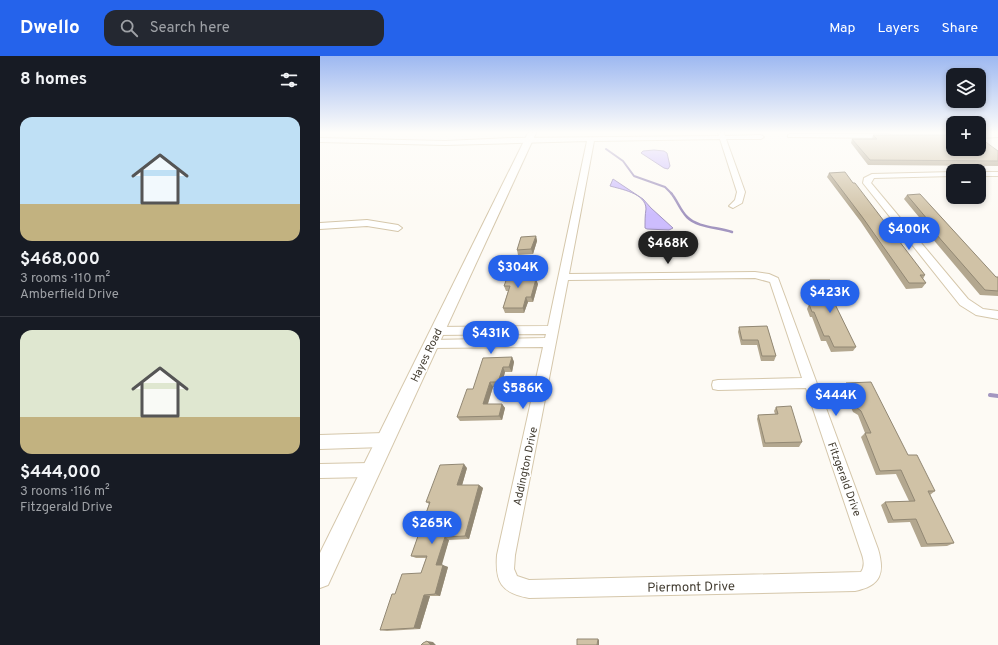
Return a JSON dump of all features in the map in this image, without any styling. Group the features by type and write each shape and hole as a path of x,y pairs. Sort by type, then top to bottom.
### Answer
{"street":[{"name":"Hayes Road","path":"320,577 518,160"},
{"name":"Addington Drive","path":"508,580 505,568 506,555 587,160"},
{"path":"730,160 741,192 739,200 733,206"},
{"path":"946,174 894,174 872,176 869,178 867,183 964,302 970,308 981,313 998,315"},
{"path":"986,174 998,174"},
{"path":"320,226 368,223 398,228"},
{"name":"Fitzgerald Drive","path":"564,277 755,274 769,277 774,280 869,549 873,562 872,572"},
{"path":"434,338 552,336"},
{"path":"718,385 810,383"},
{"path":"320,442 384,440"},
{"path":"320,471 370,470"},
{"name":"Piermont Drive","path":"508,580 516,588 529,589 839,582 866,580 872,572"}],"shaded area":[{"path":"652,160 669,160 670,166 668,169"},
{"path":"613,179 637,195 626,190 610,186"},
{"path":"637,195 643,199 673,228 669,230 645,228 645,204"}],"building":[{"path":"932,160 998,160 998,161"},
{"path":"845,172 925,275 920,275 926,283 909,283 829,173"},
{"path":"920,194 996,277 998,277 998,291 985,290 929,226 933,226 907,195"},
{"path":"536,236 531,249 517,250 521,237"},
{"path":"510,270 525,270 523,279 536,279 531,297 526,297 523,308 503,308 510,286 504,286"},
{"path":"810,280 830,280 838,296 831,296 856,347 834,347 829,336 824,336 809,304 818,304 811,290 814,290"},
{"path":"767,326 776,356 762,356 758,340 742,340 739,327"},
{"path":"512,357 509,367 503,367 498,382 490,382 483,404 502,404 499,416 457,417 467,389 473,389 483,358"},
{"path":"871,382 908,455 917,455 935,491 928,491 954,543 927,544 916,519 893,520 885,502 915,501 901,470 880,471 865,433 871,433 861,411 856,407 851,398 846,383"},
{"path":"791,406 802,442 765,443 758,415 778,414 776,407"},
{"path":"464,464 457,485 479,485 465,536 445,537 436,565 443,565 435,594 424,595 414,628 380,630 392,594 395,594 402,574 421,573 427,556 411,556 430,502 426,502 440,465"},
{"path":"577,639 598,639 597,645 577,645"},
{"path":"427,641 431,645 421,645 423,643"}],"waterway":[{"path":"622,160 634,176 665,187 671,193"},
{"path":"671,193 680,208 692,221 702,225 732,232"},
{"path":"990,395 998,396"}]}
